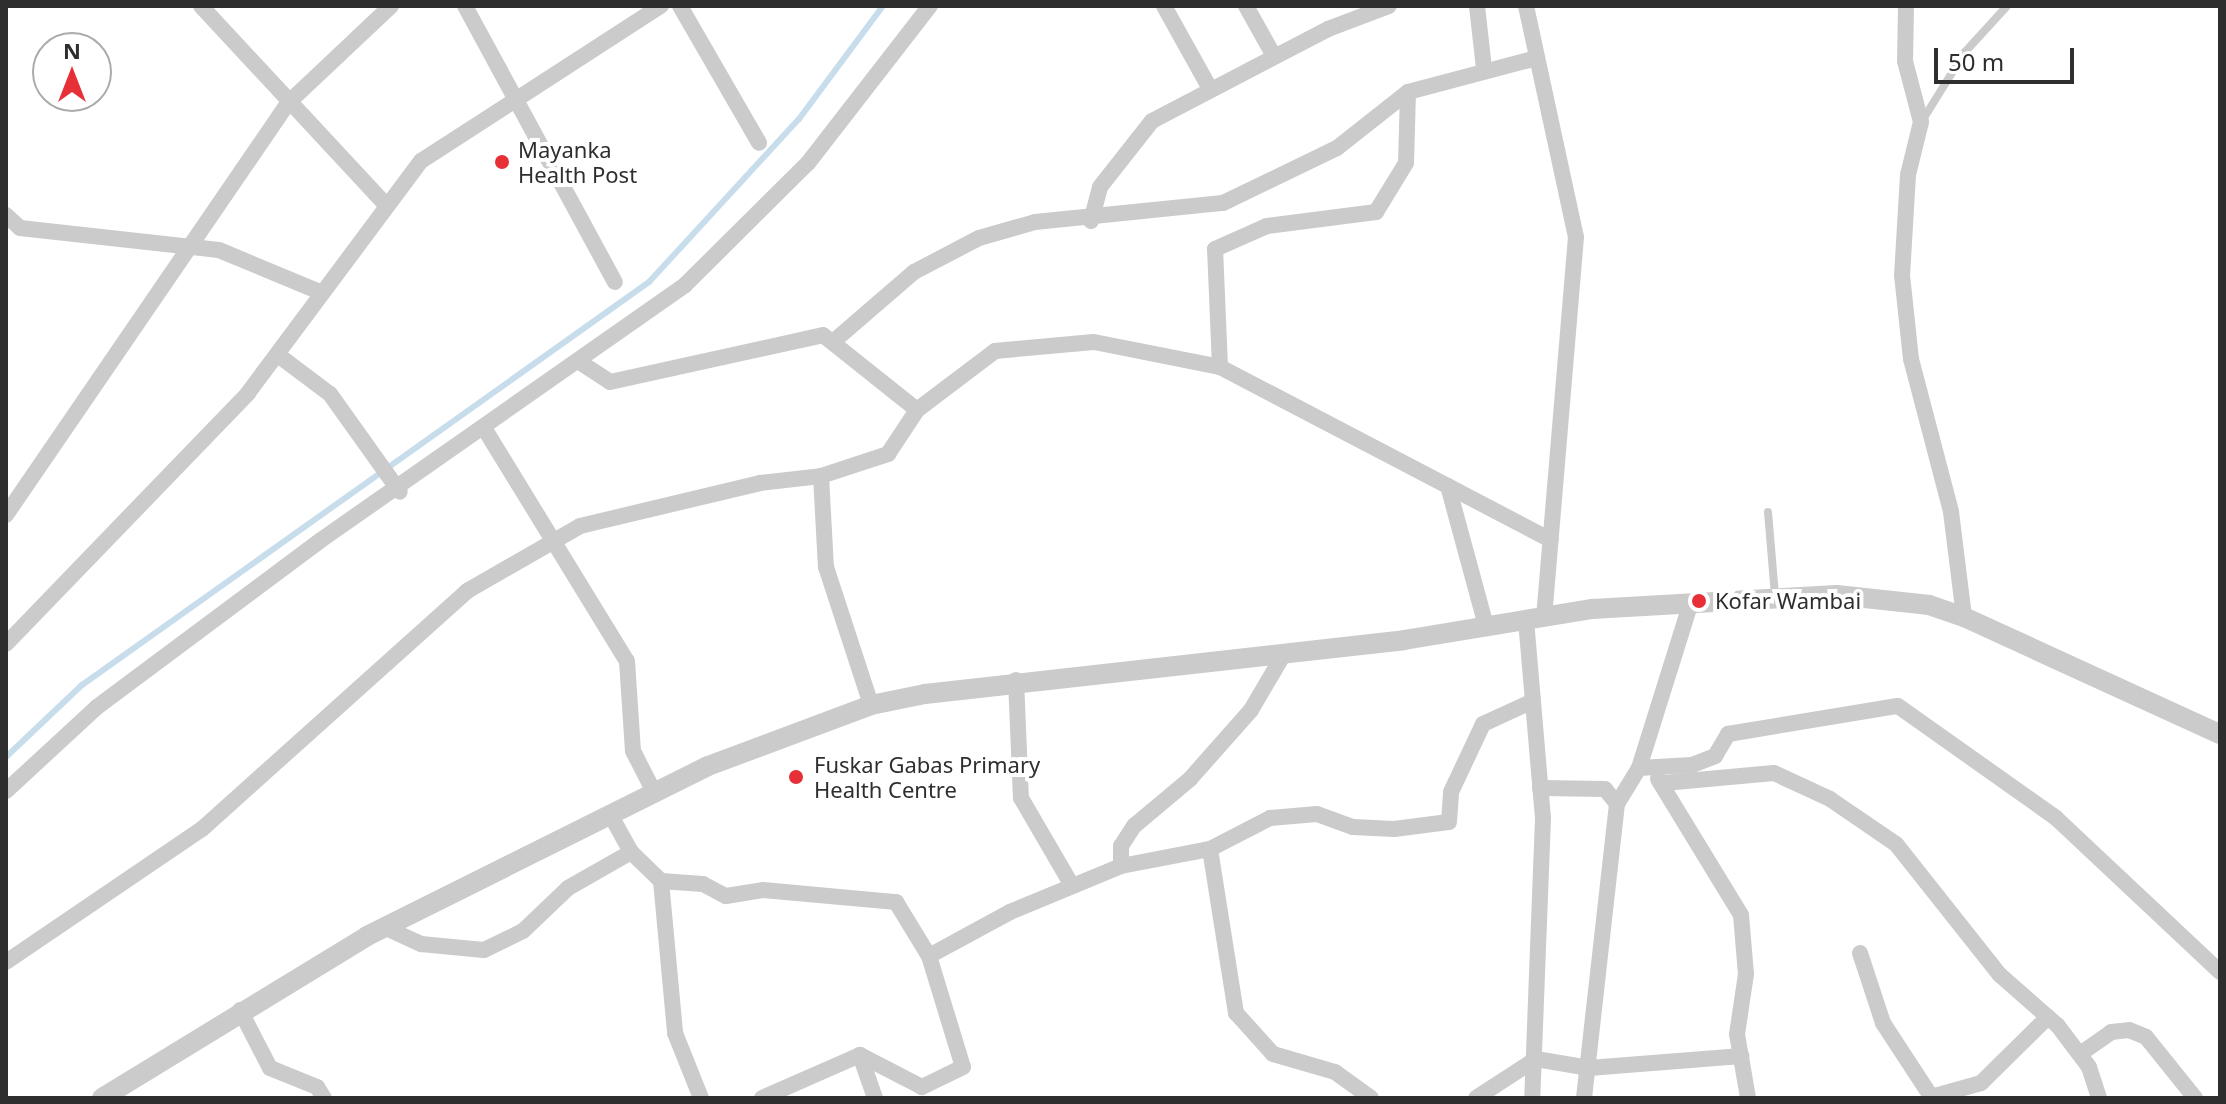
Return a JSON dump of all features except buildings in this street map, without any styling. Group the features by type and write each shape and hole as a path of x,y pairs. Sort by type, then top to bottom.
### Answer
{"street":[{"path":"201,6 287,104 384,203"},
{"path":"6,515 196,245 287,104 391,6"},
{"path":"465,6 512,100 615,282"},
{"path":"6,644 278,355 384,203 421,161 661,6"},
{"path":"680,6 759,143"},
{"path":"6,791 97,707 321,540 685,285 808,163 930,6"},
{"path":"1164,6 1209,87"},
{"path":"1246,6 1274,56"},
{"path":"1091,221 1100,187 1152,121 1209,87 1389,6"},
{"path":"1477,6 1484,68"},
{"path":"1526,6 1576,237 1551,540 1535,618 1533,701 1540,788 1536,1059 1532,1098"},
{"path":"1906,6 1905,61 1921,122 1908,175 1902,275 1911,359 1951,512 1964,617"},
{"path":"834,341 914,272 979,238 1035,222 1091,221 1254,192 1337,148 1408,92 1484,68 1537,58"},
{"path":"1220,367 1215,249 1267,226 1376,212 1406,163 1408,92"},
{"path":"6,215 20,228 196,245 320,292"},
{"path":"578,361 610,382 819,335 834,341 854,367 917,410"},
{"path":"6,962 202,829 467,591 552,541 625,516 821,476 888,454 917,410 995,351 1094,342 1220,367 1551,540"},
{"path":"278,355 330,394 396,486"},
{"path":"484,428 627,661 633,751 654,792"},
{"path":"821,476 826,567 871,705"},
{"path":"1448,486 1486,626"},
{"path":"102,1098 240,1010 384,927 654,792 871,705 1016,680 1285,652 1535,618 1775,595 1929,605 1964,617 2220,734"},
{"path":"1584,1098 1617,804 1639,768 1691,602"},
{"path":"1121,866 1121,846 1134,826 1190,779 1251,710 1285,652"},
{"path":"1016,680 1021,798 1071,884"},
{"path":"929,956 1071,884 1121,866 1210,849 1270,818 1317,814 1353,827 1394,829 1449,822 1451,792 1483,724 1533,701"},
{"path":"1639,768 1692,765 1715,756 1728,734 1898,706 2056,818 2220,972"},
{"path":"1639,768 1664,783 1741,915 1742,1056 1748,1098"},
{"path":"1664,783 1774,773 1830,799 1896,844 2000,975 2048,1017 2080,1054 2099,1098"},
{"path":"1540,788 1605,789 1617,804"},
{"path":"610,814 631,852 661,881 703,884 726,896 763,890 896,902 929,956 963,1067 922,1087 860,1055"},
{"path":"1210,849 1236,1013 1273,1054 1335,1072 1371,1098"},
{"path":"384,927 421,944 484,950 523,931 568,888 631,852"},
{"path":"661,881 675,1033 701,1098"},
{"path":"1860,953 1883,1023 1931,1098 1981,1083 2048,1017"},
{"path":"240,1010 270,1068 317,1087 324,1098"},
{"path":"2080,1054 2111,1032 2129,1030 2146,1037 2195,1098"},
{"path":"762,1098 860,1055"},
{"path":"860,1055 875,1098"},
{"path":"1476,1098 1536,1059 1589,1068 1742,1056"}],"lane":[{"path":"1921,122 1965,52 2007,6"},
{"path":"1768,512 1775,595"}],"waterway":[{"path":"6,757 82,685 649,282 799,119 883,6"}],"place":[{"name":"Mayanka Health Post","path":"502,162"},
{"name":"Kofar Wambai","path":"1699,601"},
{"name":"Fuskar Gabas Primary Health Centre","path":"796,777"}]}
